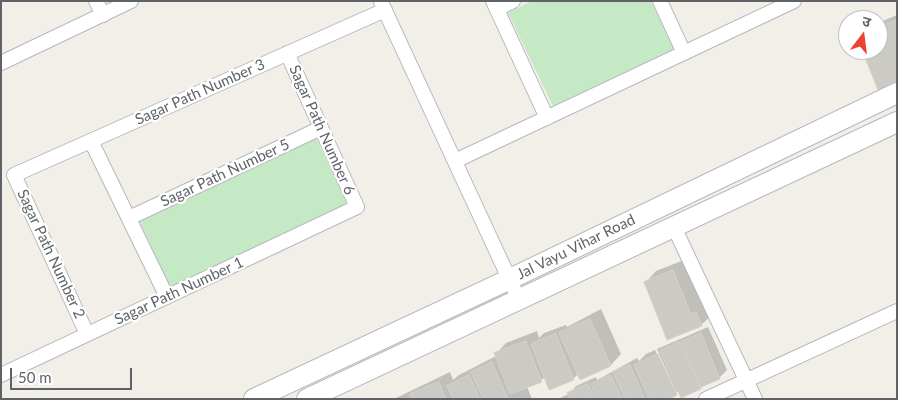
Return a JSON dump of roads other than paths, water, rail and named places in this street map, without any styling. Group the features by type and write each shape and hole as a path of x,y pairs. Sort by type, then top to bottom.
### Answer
{"street":[{"path":"96,1 103,15"},
{"path":"1,63 131,1"},
{"path":"513,1 495,5 547,118"},
{"path":"660,1 684,54"},
{"path":"455,161 794,1"},
{"path":"383,5 519,300"},
{"name":"Sagar Path Number 3","path":"14,175 287,53 383,5"},
{"name":"Sagar Path Number 6","path":"287,53 357,208"},
{"name":"Jal Vayu Vihar Road","path":"254,399 510,279 897,93"},
{"name":"Jal Vayu Vihar Road","path":"307,399 897,122"},
{"name":"Sagar Path Number 5","path":"129,218 321,128"},
{"path":"92,140 167,297"},
{"name":"Sagar Path Number 2","path":"14,175 87,334"},
{"name":"Sagar Path Number 1","path":"1,375 357,208"},
{"path":"674,227 755,399"},
{"path":"706,399 897,311"}]}
